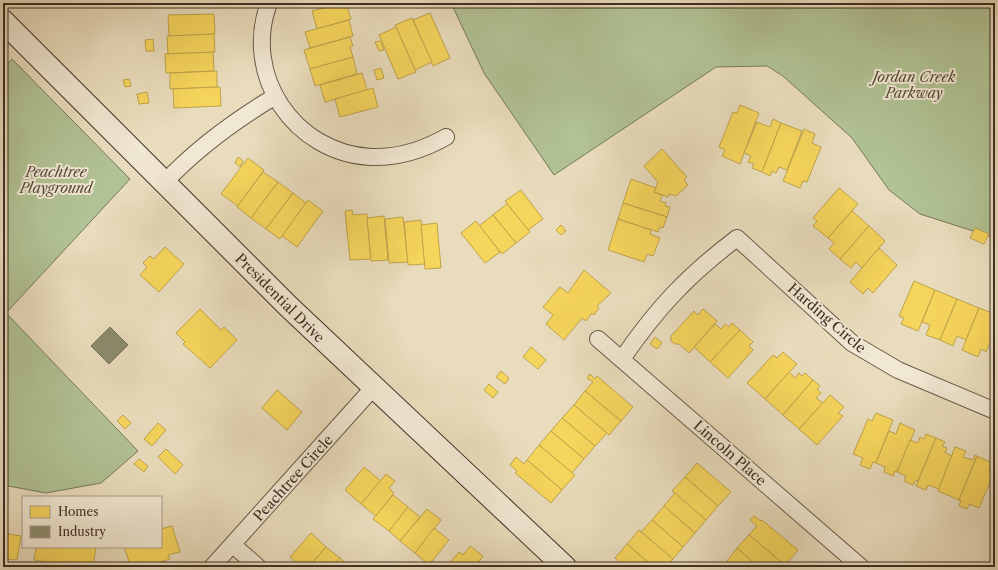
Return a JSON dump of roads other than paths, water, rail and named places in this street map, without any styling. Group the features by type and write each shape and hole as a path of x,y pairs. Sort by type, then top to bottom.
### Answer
{"street":[{"path":"269,3 265,14 261,37 262,60 268,82 274,96 286,114 305,131 326,144 350,153 370,157 412,153 446,137"},
{"name":"Presidential Drive","path":"3,21 164,183 373,388 565,567"},
{"path":"164,183 205,144 238,118 274,96"},
{"name":"Harding Circle","path":"622,359 646,325 673,293 703,263 736,238 852,343 898,370 995,411"},
{"name":"Lincoln Place","path":"598,339 861,567"},
{"name":"Peachtree Circle","path":"212,567 373,388"},
{"path":"233,545 258,567"}],"park label":[{"name":"Jordan Creek Parkway","path":"914,86"},
{"name":"Peachtree Playground","path":"56,180"}]}
